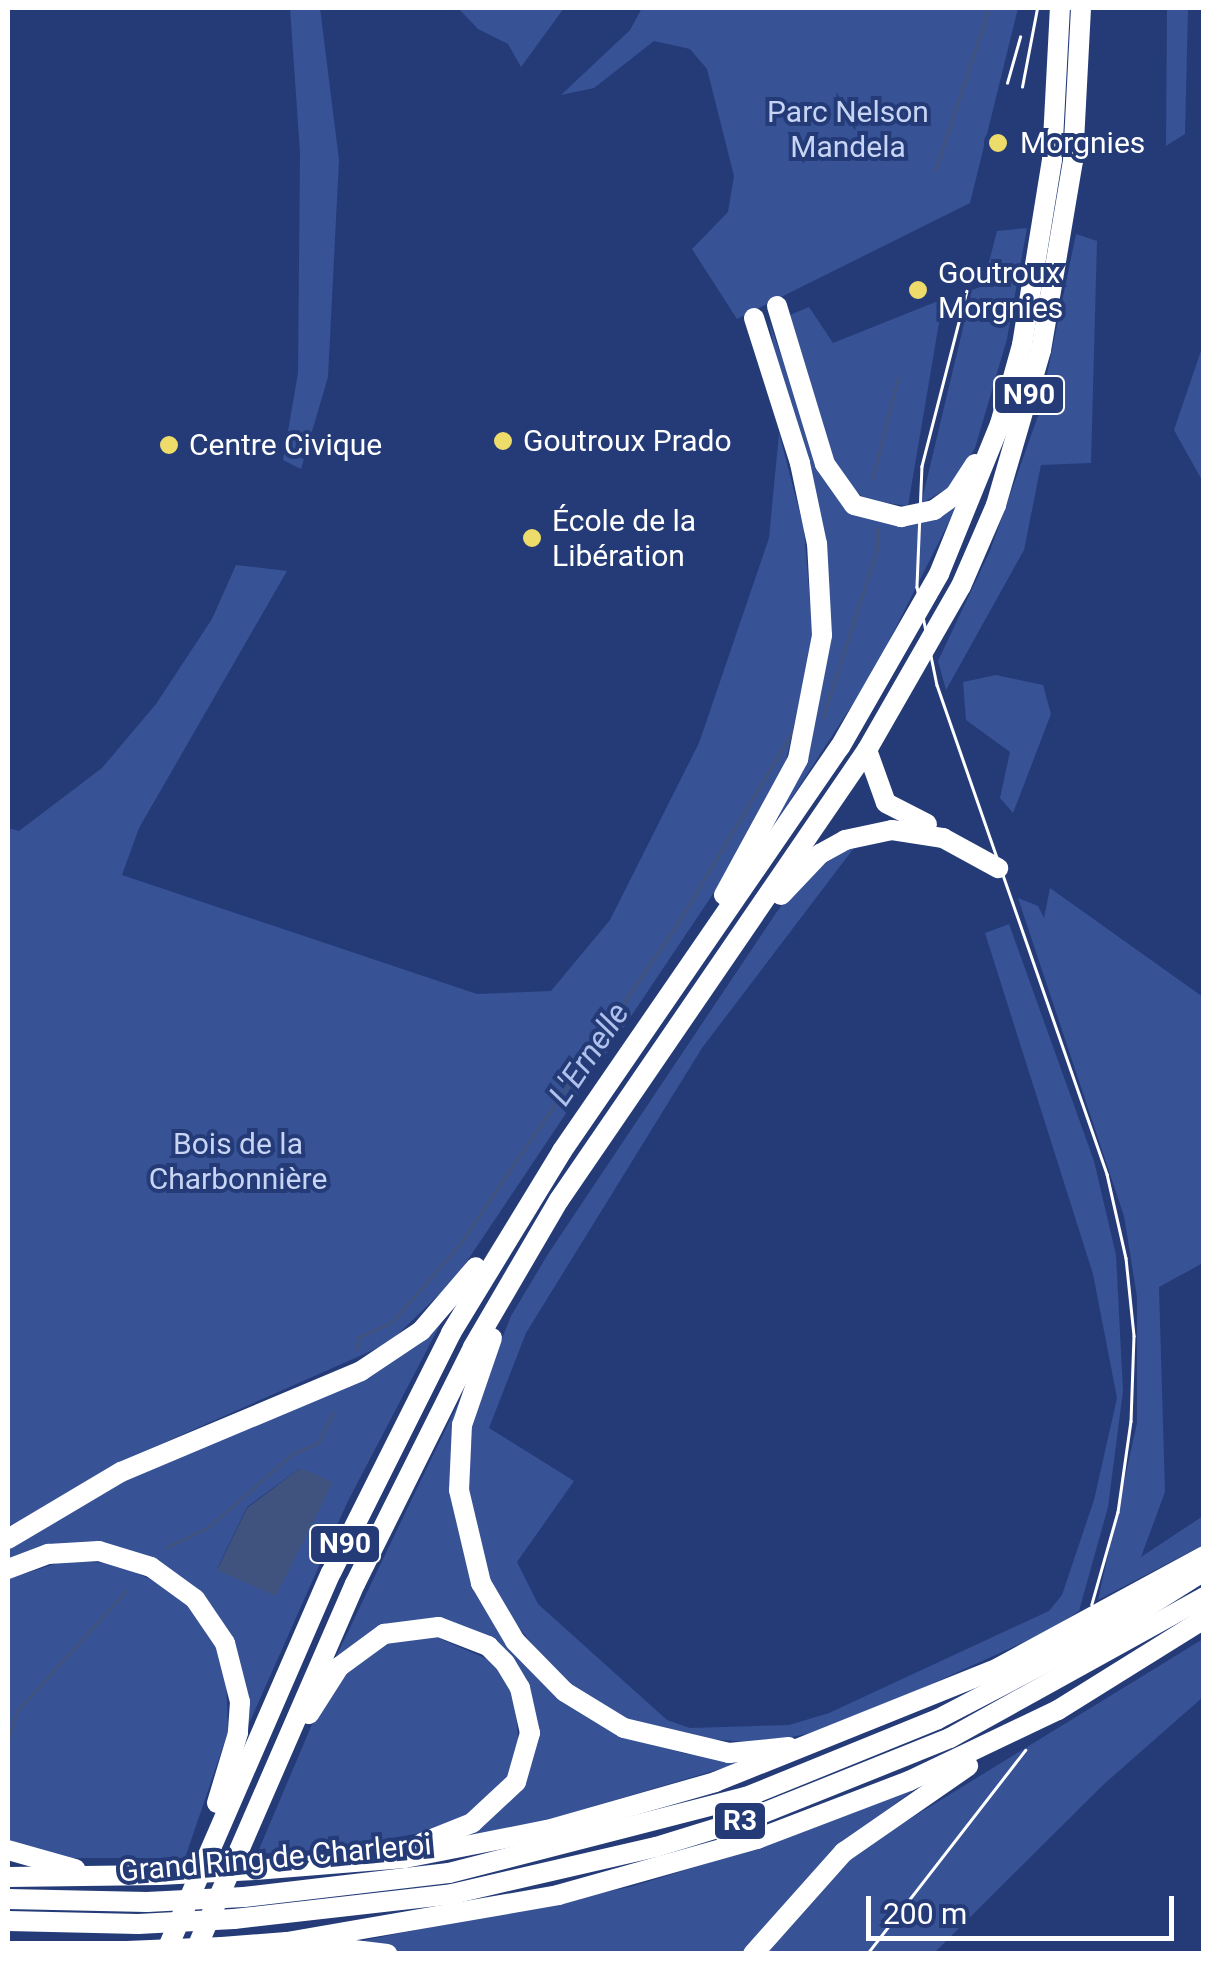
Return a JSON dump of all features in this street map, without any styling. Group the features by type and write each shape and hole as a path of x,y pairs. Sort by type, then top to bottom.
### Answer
{"highway":[{"name":"N90","path":"165,1954 368,1493 497,1251 889,669 939,574 1000,424 1038,262 1060,8"},
{"name":"N90","path":"194,1954 278,1758 432,1423 512,1280 867,750 961,586 1020,428 1058,266 1073,160 1081,8"},
{"path":"778,306 824,464 854,504 901,517 934,510 964,484 1000,424"},
{"path":"679,978 782,795 819,676 818,544 800,462 754,318"},
{"path":"752,918 820,854 867,833 918,830 1001,862 905,817 886,803 867,750"},
{"path":"8,1539 121,1472 312,1396 378,1361 420,1332 497,1251"},
{"path":"512,1280 470,1388 459,1458 462,1521 481,1583 506,1628 565,1692 642,1734 730,1753 826,1742"},
{"path":"8,1570 75,1550 124,1557 173,1580 214,1620 236,1674 240,1702 212,1846"},
{"path":"8,1877 255,1870 405,1858 642,1806 826,1742 998,1668 1204,1556"},
{"name":"Grand Ring de Charleroi","path":"8,1899 147,1902 244,1897 449,1873 746,1797 938,1720 1118,1626 1204,1571"},
{"name":"Grand Ring de Charleroi","path":"8,1921 138,1924 234,1920 452,1894 554,1874 756,1816 966,1730 1204,1597"},
{"path":"753,1954 817,1878 869,1832 1204,1620"},
{"path":"278,1758 340,1667 384,1634 439,1627 488,1646 505,1663 529,1722 516,1782 472,1824 362,1859"},
{"path":"8,1951 126,1951 287,1942 558,1896 662,1868 892,1788 1058,1710"},
{"path":"8,1850 56,1867 150,1875"},
{"path":"287,1942 387,1954"},
{"path":"8,1944 34,1949"}],"green space":[{"path":"290,8 320,8 339,160 328,377 301,469 283,460 298,373 300,153"},
{"path":"458,8 564,8 521,67 508,44 478,29"},
{"name":"Parc Nelson Mandela","path":"642,8 1018,8 970,203 737,319 692,249 728,212 734,176 707,69 690,49 654,41 594,88 561,95 630,30"},
{"path":"1167,8 1188,8 1185,134 1166,146"},
{"path":"1027,228 1007,339 975,448 953,485 921,504 972,290 983,286 997,231"},
{"path":"1076,234 1097,241 1091,463 1041,465 1024,550 946,690 938,661 990,551 1039,413"},
{"path":"943,299 908,506 866,500 838,475 790,315 809,307 833,343"},
{"path":"769,321 813,445 862,514 961,498 873,673 778,819 815,723 827,647"},
{"path":"1203,345 1203,482 1174,430"},
{"name":"Bois de la Charbonnière","path":"779,433 804,529 813,638 784,770 727,873 455,1279 389,1343 118,1463 8,1527 8,828 19,831 102,768 156,704 212,619 236,565 287,571 139,828 122,875 477,994 551,991 610,920 699,743 769,538"},
{"path":"996,675 1043,685 1051,714 1013,813 1000,798 1010,752 966,720 963,682"},
{"path":"860,840 702,1048 526,1333 489,1428 574,1481 517,1562 538,1604 667,1720 690,1728 789,1725 829,1713 1049,1611 1062,1595 1094,1500 1117,1398 1093,1274 985,933 1009,924 1094,1161 1116,1255 1123,1391 1108,1507 1079,1611 1046,1632 832,1729 761,1743 684,1737 617,1715 586,1695 556,1673 510,1617 492,1587 468,1499 473,1411 511,1316 548,1254 776,913 802,879"},
{"path":"1050,888 1203,997 1203,1263 1159,1287 1165,1492 1141,1557 1203,1516 1203,1545 1098,1600 1137,1423 1137,1297 1124,1216 1018,898 1038,906 1044,918"},
{"path":"442,1321 347,1503 243,1737 231,1643 134,1554 8,1562 8,1545 70,1506","holes":["300,1468 217,1569 247,1507"]},
{"path":"462,1395 451,1484 456,1521 465,1558 513,1649 653,1745 687,1754 761,1757 543,1821 456,1839 526,1774 516,1667 422,1620 331,1667"},
{"path":"64,1561 111,1563 160,1583 182,1598 216,1647 226,1676 228,1732 185,1858 61,1858 8,1840 8,1579"},
{"path":"429,1634 492,1661 515,1699 519,1750 508,1778 464,1818 438,1830 329,1849 257,1854 313,1722 348,1671 384,1644"},
{"path":"1203,1639 1203,1697 1103,1785 934,1953 763,1954 856,1852"},
{"path":"920,1785 841,1845 747,1953 404,1954 361,1941 630,1887 765,1846"}],"shaded area":[{"path":"300,1468 333,1482 276,1596 217,1570 247,1508"}],"waterway":[{"name":"L'Ernelle","path":"935,171 989,8"},
{"name":"L'Ernelle","path":"872,480 898,378"},
{"name":"L'Ernelle","path":"823,717 877,549 877,529"},
{"name":"L'Ernelle","path":"356,1350 359,1337 392,1322 459,1245 674,929 793,731"},
{"name":"L'Ernelle","path":"167,1547 207,1528 292,1454 318,1443 333,1412"},
{"name":"L'Ernelle","path":"8,1740 17,1711 126,1591"}],"tram line":[{"path":"1022,87 1037,8"},
{"path":"1007,83 1020,37"},
{"path":"967,291 922,466 917,587 937,685 1107,1174 1126,1258 1134,1336 1131,1421 1118,1512 1092,1604"},
{"path":"867,1954 1025,1750"}],"place":[{"name":"Morgnies","path":"998,143"},
{"name":"Goutroux Morgnies","path":"918,290"},
{"name":"Goutroux Prado","path":"503,441"},
{"name":"Centre Civique","path":"169,445"},
{"name":"École de la Libération","path":"532,538"}]}
